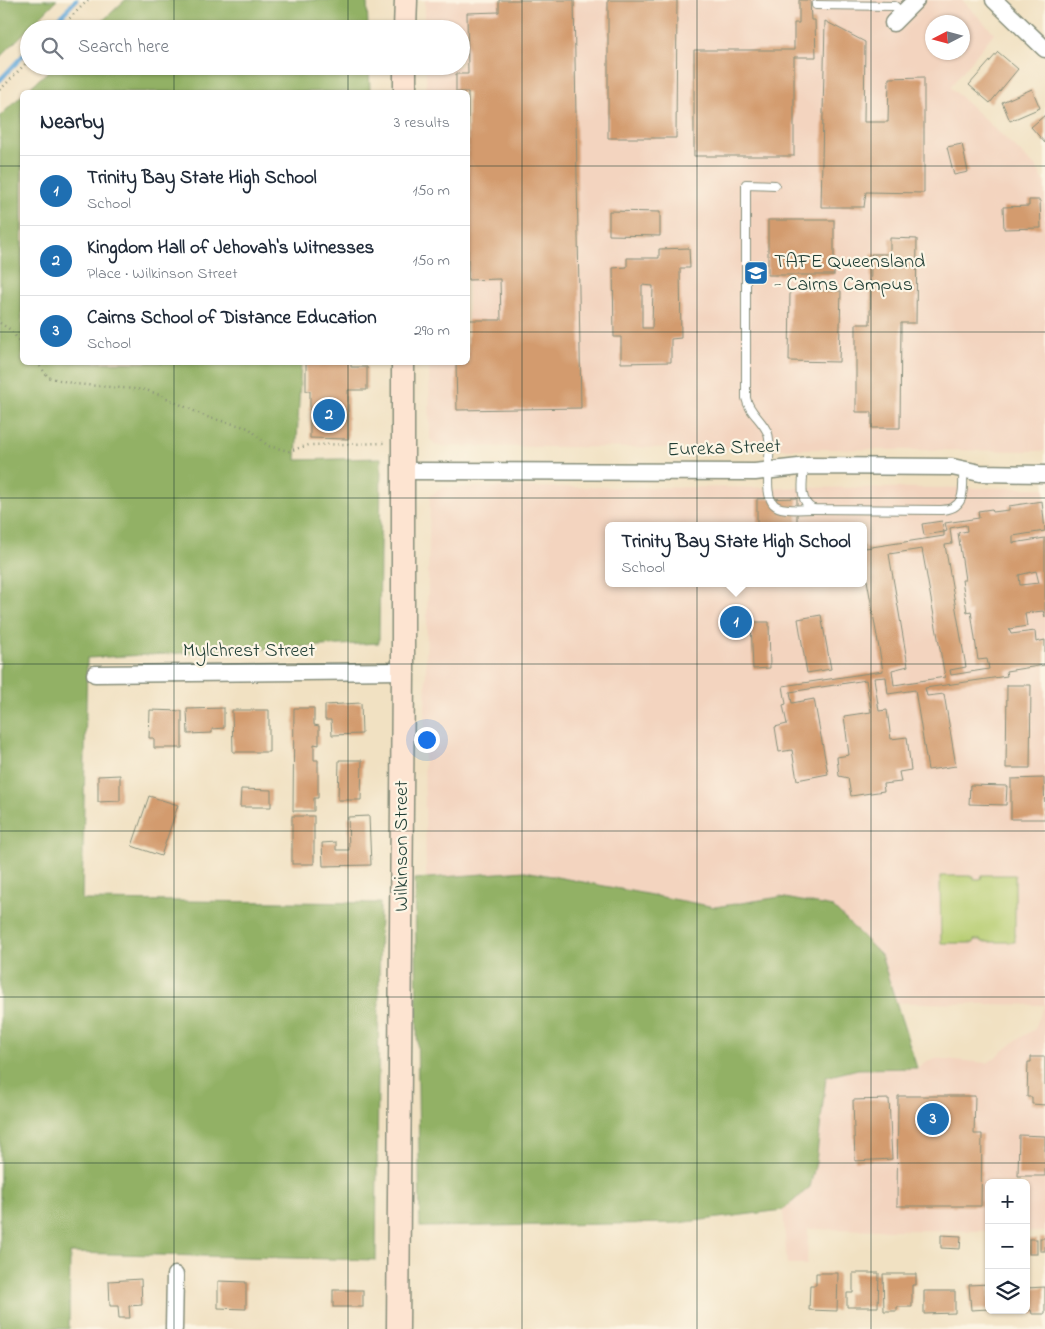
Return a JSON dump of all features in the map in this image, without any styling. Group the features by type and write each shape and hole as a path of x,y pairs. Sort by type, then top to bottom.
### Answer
{"street":[{"path":"406,0 406,20"},
{"path":"897,18 916,0"},
{"path":"994,0 1045,49"},
{"path":"405,75 405,90"},
{"name":"Wilkinson Street","path":"398,1329 404,671 403,365"},
{"name":"Eureka Street","path":"402,471 769,471 804,467 952,467 980,473 1045,474"},
{"name":"Mylchrest Street","path":"96,674 404,671"},
{"path":"174,1275 174,1329"}],"lane":[{"path":"816,5 895,6 897,18"},
{"path":"775,184 746,184 746,395 750,408 769,435 769,496 775,506 781,508 813,509 941,510 952,508 956,506 961,498 962,469"},
{"path":"804,467 803,497 805,502 813,509"}],"path":[{"path":"69,20 88,0"},
{"path":"0,90 20,69"},
{"path":"0,323 11,330 20,342"},
{"path":"39,365 48,377 74,384 146,390 206,418 249,428 268,446 275,448 289,451 309,445 402,443"}],"shaded area":[{"name":"TAFE Queensland - Cairns Campus","path":"425,0 962,0 994,33 950,87 1037,168 1045,183 1045,451 437,446 430,439 429,365 470,365 470,90 426,90 426,75 470,75 470,20 425,20"},
{"path":"443,487 1045,488 1045,1005 428,995 424,749 430,496"},
{"path":"1045,1005 1045,1232 1030,1232 1030,1179 985,1179 985,1231 808,1229 807,1265 787,1264 783,1210 810,1187 816,1162 826,1077 858,1069 917,1068 934,1058 987,1063 1018,1039 1035,1029"}],"green space":[{"path":"0,0 57,0 37,20 20,20 20,37 0,57"},
{"path":"125,0 367,0 368,20 104,20"},
{"path":"44,75 369,75 370,90 27,90"},
{"path":"20,97 20,365 301,365 296,460 381,458 379,643 87,658 82,900 380,903 376,1260 70,1253 69,1329 0,1329 0,116"},
{"path":"525,871 715,907 780,897 833,907 881,955 917,1068 858,1069 826,1077 816,1162 810,1187 783,1210 678,1223 420,1227 415,879"},
{"path":"982,875 1015,875 1015,942 982,942 982,940 974,940 974,943 941,943 940,876 974,876 974,879 981,879"}],"building":[{"path":"499,0 574,0 581,408 457,410 456,365 470,365 470,320 501,320 500,279 470,280 470,90 456,90 456,75 470,75 470,20 467,20 467,13 499,12"},
{"path":"608,0 677,0 676,138 608,138"},
{"path":"799,0 810,0 811,20 815,20 816,57 794,57 794,156 694,156 694,50 794,50 794,23 799,23"},
{"path":"825,21 865,42 864,122 888,122 889,78 924,77 924,193 866,192 864,207 821,207"},
{"path":"998,52 1018,69 990,103 969,85"},
{"path":"1032,89 1040,108 1010,121 1002,102"},
{"path":"1045,115 1045,143 1031,127"},
{"path":"962,144 968,172 954,175 947,147"},
{"path":"1029,200 1040,200 1041,228 1004,229 1003,207 1029,206"},
{"path":"609,211 660,212 660,236 609,235"},
{"path":"768,220 834,220 834,275 768,275"},
{"path":"890,238 917,239 916,323 901,323 900,428 872,428 872,412 856,412 856,324 870,324 871,254 890,254"},
{"path":"689,248 690,268 680,268 681,338 671,339 671,362 621,363 621,337 614,337 613,268 627,267 627,258 659,258 659,249","holes":["642,285 653,286 652,328 642,328"]},
{"path":"790,290 841,291 839,362 789,361"},
{"path":"306,365 367,367 367,390 348,390 348,439 310,438 310,391 306,391"},
{"path":"797,498 797,522 757,522 757,499"},
{"path":"1042,501 1045,531 1013,536 1013,543 1045,538 1045,617 1043,611 1025,613 1027,626 1009,629 1011,634 1035,631 1036,642 1045,640 1045,665 1006,671 1007,676 925,688 927,696 944,694 956,766 928,770 915,690 888,694 886,677 874,678 879,711 887,710 891,739 907,737 911,770 899,772 901,782 883,784 884,791 851,796 848,778 839,776 837,757 849,755 844,716 871,712 866,680 790,692 792,703 814,699 828,774 797,780 792,750 779,752 775,727 787,724 783,705 786,704 783,686 883,671 867,580 867,548 944,536 944,532 947,531 945,523 979,518 978,511 992,509 993,512 1009,510 1009,506","holes":["966,525 967,531 958,533 965,580 962,580 967,612 971,611 978,660 987,659 989,669 951,675 950,670 966,667 945,545 952,544 950,528","922,549 945,677 894,685 892,670 908,666 889,554","1036,571 1039,583 1020,585 1019,575"]},
{"path":"942,521 944,532 924,535 922,524"},
{"path":"821,615 831,669 807,673 798,619"},
{"path":"751,622 769,622 770,668 753,669"},
{"path":"1007,685 1031,685 1030,768 1006,768"},
{"path":"361,703 362,734 332,735 331,720 325,720 325,705"},
{"path":"224,708 224,728 212,729 212,733 188,734 187,709"},
{"path":"294,708 314,708 314,725 319,726 319,745 314,744 314,760 318,760 318,798 314,798 314,811 293,811"},
{"path":"150,710 182,711 182,748 154,748 154,738 149,738"},
{"path":"232,710 269,710 269,752 233,752"},
{"path":"339,760 362,760 361,800 338,800"},
{"path":"120,775 120,801 98,802 98,776"},
{"path":"1044,778 1045,819 1011,819 1011,779"},
{"path":"970,785 1007,786 1006,805 969,804"},
{"path":"241,789 271,790 271,807 240,807"},
{"path":"149,796 178,805 161,856 132,846"},
{"path":"292,816 314,816 314,864 292,864"},
{"path":"369,816 371,865 323,866 322,843 336,842 336,850 349,850 348,817"},
{"path":"1031,1057 1045,1057 1045,1105 1032,1104 1032,1097 1027,1097 1028,1062 1031,1062"},
{"path":"898,1096 975,1096 974,1134 982,1134 981,1206 897,1206"},
{"path":"889,1099 892,1159 855,1161 853,1100"},
{"path":"1019,1135 1045,1136 1045,1176 1018,1176"},
{"path":"941,1235 961,1236 960,1249 941,1248"},
{"path":"1040,1238 1045,1238 1045,1251 1040,1251"},
{"path":"1030,1239 1037,1239 1037,1254 1030,1254"},
{"path":"816,1273 838,1273 837,1311 809,1310 810,1285 816,1285"},
{"path":"853,1273 879,1273 878,1307 847,1307 847,1293 853,1293"},
{"path":"883,1274 916,1274 916,1285 912,1285 912,1307 897,1307 897,1311 884,1311"},
{"path":"141,1279 142,1305 129,1306 130,1318 119,1318 118,1306 110,1306 109,1281"},
{"path":"218,1281 246,1282 246,1309 218,1308"},
{"path":"985,1284 985,1309 971,1310 969,1285"},
{"path":"1045,1287 1045,1314 1032,1314 1030,1310 1030,1288"},
{"path":"333,1290 363,1290 363,1307 333,1307"},
{"path":"924,1291 955,1291 955,1313 924,1314"}],"waterway":[{"path":"57,20 76,0"},
{"path":"0,80 20,59"}],"place":[{"name":"TAFE Queensland - Cairns Campus","path":"756,273"},
{"name":"Kingdom Hall of Jehovah's Witnesses","path":"329,415"},
{"name":"Trinity Bay State High School","path":"736,622"},
{"name":"Cairns School of Distance Education","path":"933,1119"}]}
